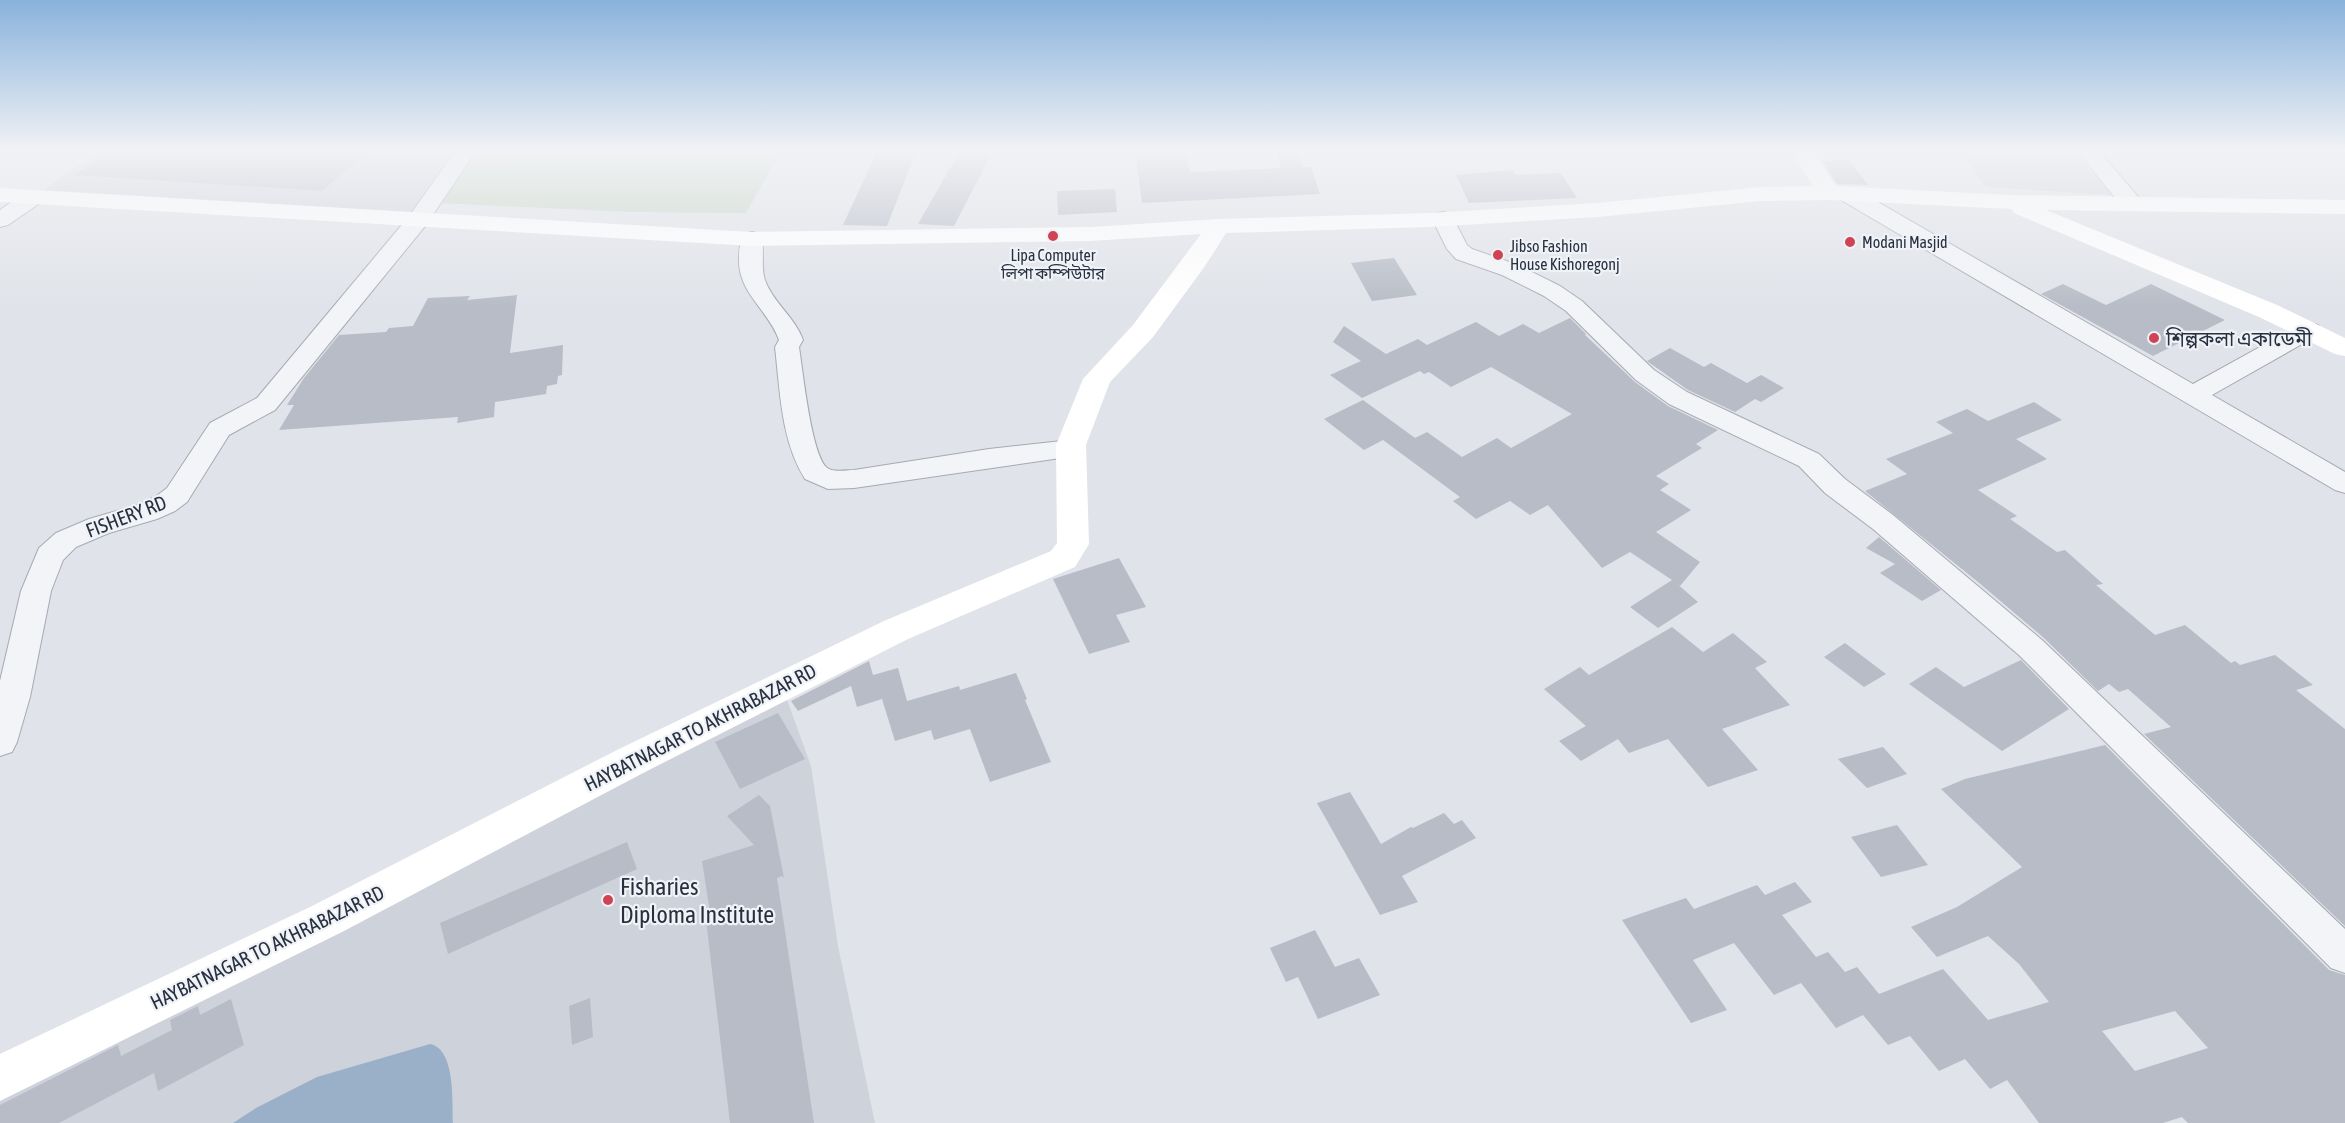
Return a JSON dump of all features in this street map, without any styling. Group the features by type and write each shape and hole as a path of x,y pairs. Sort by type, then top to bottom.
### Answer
{"street":[{"path":"0,220 27,201"},
{"path":"92,201 752,238 1090,234 1218,226 1443,219 1597,210 1685,201"},
{"name":"FISHERY RD","path":"0,742 13,697 36,591 50,555 66,540 99,526 147,512 165,504 177,495 219,429 266,404 431,201"},
{"path":"1852,201 2345,484"},
{"path":"1996,201 2345,207"},
{"path":"2009,202 2268,311 2345,348"},
{"path":"1443,219 1458,249 1464,254 1510,270 1552,291 1574,306 1645,375 1678,398 1809,460 1834,486 1883,522 2031,648 2345,955"},
{"name":"HAYBATNAGAR TO AKHRABAZAR RD","path":"0,1077 316,924 623,765 896,630 1063,559 1073,544 1071,449 1081,416 1097,379 1143,331 1196,261 1218,226"},
{"path":"752,238 749,266 755,286 787,327 791,340 787,347 796,411 804,449 815,473 828,480 854,479 989,458 1071,449"},
{"path":"2193,395 2309,330"}],"shaded area":[{"path":"232,201 431,201 423,213"},
{"name":"Fisharies Diploma Institute","path":"786,697 811,766 838,946 875,1123 0,1123 0,1086"}],"green space":[{"path":"753,201 746,213 629,212 438,203"}],"water":[{"path":"430,1044 438,1048 448,1066 451,1078 453,1123 233,1123 256,1108 317,1077"}],"building":[{"path":"854,201 897,201 887,226 843,225"},
{"path":"931,201 967,201 954,226 918,224"},
{"path":"1057,201 1116,201 1117,212 1058,215"},
{"path":"1142,201 1174,201 1142,203"},
{"path":"1468,201 1503,201 1469,203"},
{"path":"1394,258 1417,295 1372,301 1351,263"},
{"name":"শিল্পকলা একাডেমী","path":"2063,284 2106,305 2151,284 2225,320 2153,356 2041,294"},
{"path":"517,295 510,353 563,345 562,375 558,376 557,384 547,386 546,394 495,402 494,417 457,423 458,417 279,430 294,405 287,405 304,378 339,335 386,332 389,328 413,326 428,298 470,296 467,300"},
{"path":"1570,318 1635,382 1668,406 1718,430 1696,444 1702,448 1656,476 1669,484 1660,490 1691,510 1656,532 1700,562 1680,586 1675,582 1698,602 1658,628 1630,607 1672,580 1630,552 1602,568 1548,505 1530,515 1510,501 1476,519 1453,501 1460,497 1383,440 1364,450 1324,419 1363,400 1415,438 1427,432 1462,457 1497,438 1511,448 1572,414 1491,367 1451,387 1429,372 1424,374 1420,371 1362,398 1330,375 1361,361 1333,342 1344,326 1386,354 1418,339 1427,345 1476,322 1499,336 1523,324 1539,333"},
{"path":"1670,348 1704,367 1711,363 1747,383 1761,375 1784,388 1761,402 1755,399 1735,412 1688,390 1647,361"},
{"path":"2034,402 2062,420 2016,439 2047,459 1978,490 2017,516 2010,519 2057,552 2065,550 2103,584 2096,585 2155,635 2185,625 2231,663 2235,661 2240,665 2275,655 2313,685 2296,690 2345,729 2345,926 2144,734 2171,727 2128,689 2119,692 2109,684 2098,691 2044,638 1865,491 1907,474 1886,459 1953,433 1936,422 1967,409 1988,421"},
{"path":"1879,537 1941,590 1922,601 1880,573 1895,564 1866,548"},
{"path":"1119,558 1146,607 1116,615 1130,642 1089,654 1053,579"},
{"path":"1672,627 1703,652 1733,633 1767,662 1755,668 1790,705 1722,729 1758,770 1708,787 1668,739 1629,753 1618,739 1581,761 1559,741 1586,726 1544,689 1580,667 1589,675"},
{"path":"1845,643 1886,674 1864,687 1824,657"},
{"path":"2021,660 2069,709 2002,751 1909,684 1936,667 1964,687"},
{"path":"869,661 873,675 898,668 907,701 959,686 960,690 1016,673 1051,762 990,782 970,729 934,740 931,730 895,741 882,699 857,707 851,686 798,711 791,701"},
{"path":"778,713 805,759 740,789 715,742"},
{"path":"2105,745 2329,970 2345,975 2345,1123 2188,1123 2182,1117 2163,1123 2039,1123 2007,1080 1990,1089 1965,1059 1939,1071 1910,1036 1888,1045 1863,1015 1836,1028 1801,983 1774,995 1734,943 1693,960 1727,1010 1691,1023 1622,920 1686,898 1694,909 1757,885 1765,895 1795,882 1812,902 1782,915 1816,957 1828,952 1845,972 1857,967 1879,994 1943,969 1988,1020 2049,1002 2019,964 1988,936 1937,957 1911,927 1957,907 2022,867 1941,789 1965,779","holes":["2175,1011 2208,1048 2135,1071 2102,1031"]},
{"path":"1883,747 1907,774 1867,788 1838,759"},
{"path":"1350,792 1381,844 1411,827 1444,813 1454,824 1462,820 1476,838 1402,876 1418,902 1380,915 1317,803"},
{"path":"759,795 770,806 784,878 782,876 777,878 814,1123 730,1123 706,920 711,919 702,861 754,845 727,816"},
{"path":"1897,825 1928,865 1881,877 1851,837"},
{"path":"627,842 637,869 448,954 440,923"},
{"path":"1315,930 1335,967 1359,958 1380,995 1318,1019 1298,977 1286,982 1270,948"},
{"path":"590,998 593,1037 572,1045 569,1006"},
{"path":"231,999 244,1045 158,1091 154,1073 59,1123 0,1123 0,1105 118,1045 121,1056 172,1030 170,1020 198,1006 200,1015"}],"place":[{"name":"Lipa Computer লিপা কম্পিউটার","path":"1053,236"},
{"name":"Modani Masjid","path":"1850,242"},
{"name":"Jibso Fashion House Kishoregonj","path":"1498,255"},
{"name":"শিল্পকলা একাডেমী","path":"2154,338"},
{"name":"Fisharies Diploma Institute","path":"608,900"}]}
